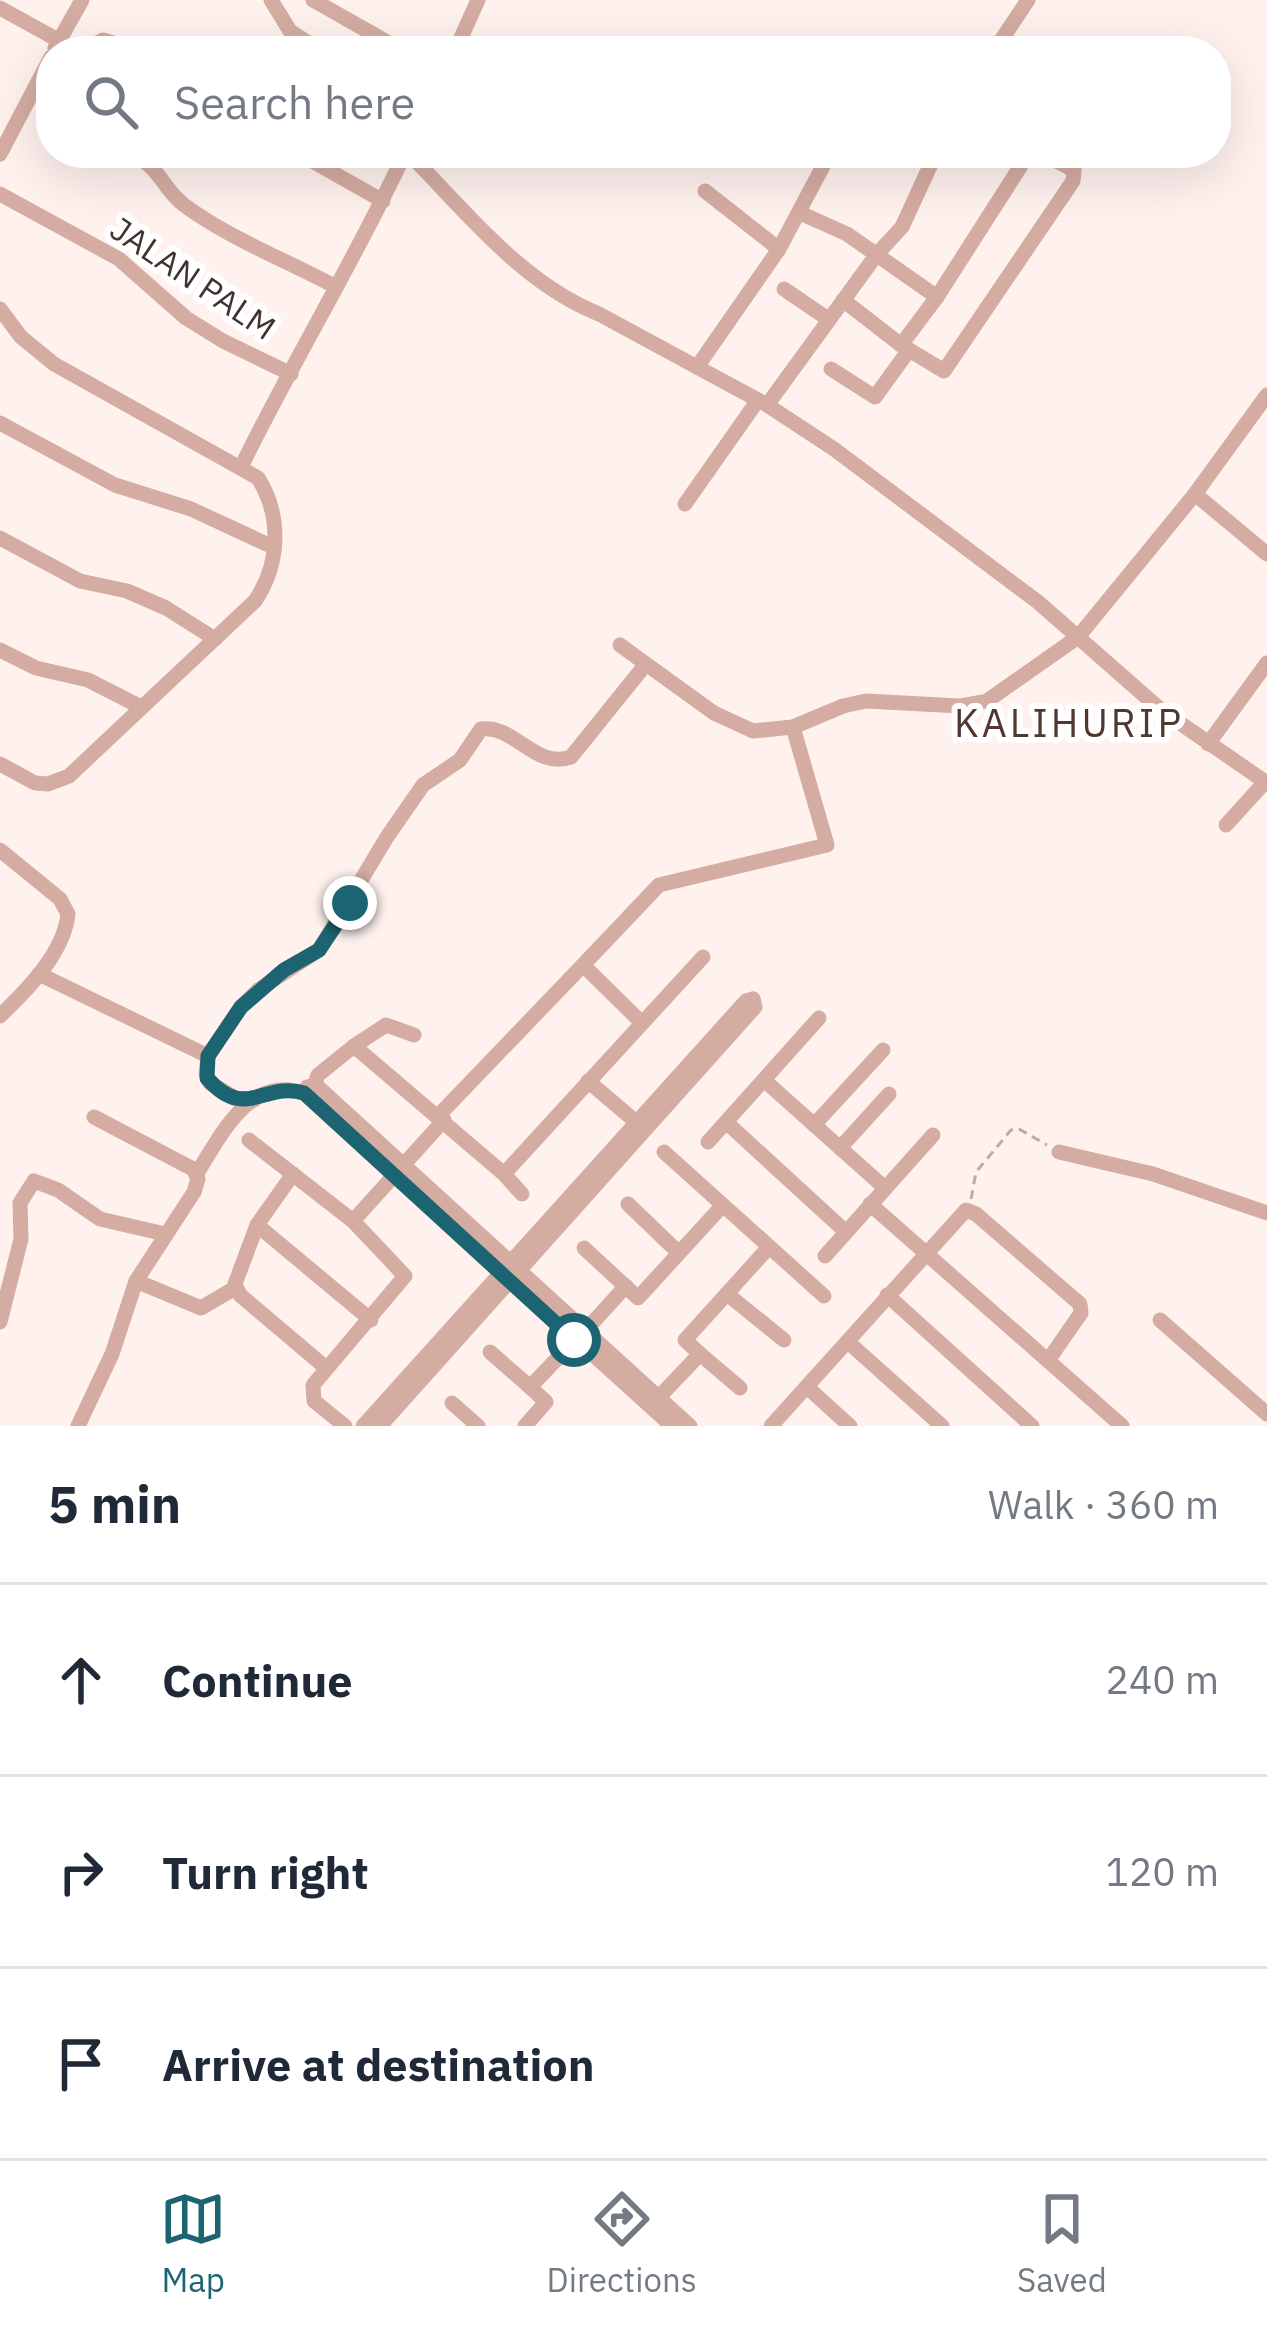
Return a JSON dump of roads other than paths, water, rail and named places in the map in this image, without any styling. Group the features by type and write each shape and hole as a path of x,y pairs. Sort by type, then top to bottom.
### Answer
{"street":[{"path":"62,36 82,0"},
{"path":"271,0 298,36"},
{"path":"313,0 377,36"},
{"path":"462,36 478,0"},
{"path":"1004,36 1028,0"},
{"path":"0,8 38,36"},
{"path":"0,154 36,85"},
{"path":"153,168 194,211 336,287"},
{"path":"324,168 382,201"},
{"path":"241,467 398,168"},
{"path":"421,168 528,274 573,304 763,403 895,494 1078,637 1161,710 1266,783 1226,825"},
{"path":"697,367 779,249 822,168"},
{"path":"685,504 902,227 929,168"},
{"path":"831,370 875,397 1020,168"},
{"path":"843,300 905,348 944,371 1075,176 1070,168"},
{"path":"705,190 779,249"},
{"name":"JALAN PALM","path":"0,194 119,259 186,318 223,341 291,374"},
{"path":"800,213 847,235 938,297"},
{"path":"784,289 828,319"},
{"path":"0,309 21,338 54,364 258,478 274,509 266,584 242,614 107,743 58,781 34,783 0,764"},
{"path":"620,645 733,724 753,731 793,727 866,701 973,706 996,696 1078,637 1195,494 1267,395"},
{"path":"0,423 115,485 191,509 273,547"},
{"path":"1195,494 1267,554"},
{"path":"0,538 80,580 127,591 177,614 215,639"},
{"path":"0,650 36,668 88,680 141,706"},
{"path":"1208,744 1267,663"},
{"path":"254,1100 229,1096 210,1083 208,1056 258,989 319,950 423,785 460,760 481,730 489,728 548,760 571,757 646,664"},
{"path":"353,1221 400,1172 441,1117 659,885 827,844 793,727"},
{"path":"0,850 60,899 68,914 64,933 39,974 0,1016"},
{"path":"504,1174 703,958"},
{"path":"583,965 640,1022"},
{"path":"39,974 208,1056"},
{"path":"708,1142 819,1018"},
{"path":"309,1089 324,1069 386,1025 414,1035"},
{"path":"354,1046 441,1117 522,1194"},
{"path":"814,1125 883,1050"},
{"path":"380,1426 531,1246 699,1060 636,1122 580,1190"},
{"path":"764,1080 885,1188"},
{"path":"588,1081 636,1122"},
{"path":"78,1426 112,1354 136,1281 196,1187 197,1173 229,1120 254,1100 280,1090 309,1089 580,1336 659,1416 690,1426"},
{"path":"840,1148 889,1094"},
{"path":"94,1117 197,1173"},
{"path":"726,1122 846,1232"},
{"path":"825,1256 933,1135"},
{"path":"249,1140 353,1221 405,1276 313,1385 312,1396 345,1426"},
{"path":"664,1152 824,1296"},
{"path":"1059,1152 1153,1174 1267,1213"},
{"path":"136,1281 201,1308 235,1288 257,1225 293,1174"},
{"path":"0,1322 21,1239 20,1203 34,1181 42,1181 100,1220 165,1234"},
{"path":"628,1204 679,1253"},
{"path":"870,1204 1122,1426"},
{"path":"584,1248 638,1298 723,1205"},
{"path":"771,1426 958,1216 970,1210 1080,1304 1081,1313 1049,1359"},
{"path":"257,1225 371,1320"},
{"path":"740,1388 685,1340 769,1247"},
{"path":"363,1426 510,1271"},
{"path":"530,1387 626,1286"},
{"path":"235,1288 325,1367"},
{"path":"727,1294 784,1340"},
{"path":"887,1295 1032,1426"},
{"path":"1160,1320 1267,1414"},
{"path":"848,1342 941,1426"},
{"path":"490,1352 545,1402 525,1426"},
{"path":"659,1416 700,1354"},
{"path":"807,1387 850,1426"},
{"path":"452,1403 478,1426"}],"district":[{"name":"KALIHURIP","path":"1069,723"}]}
